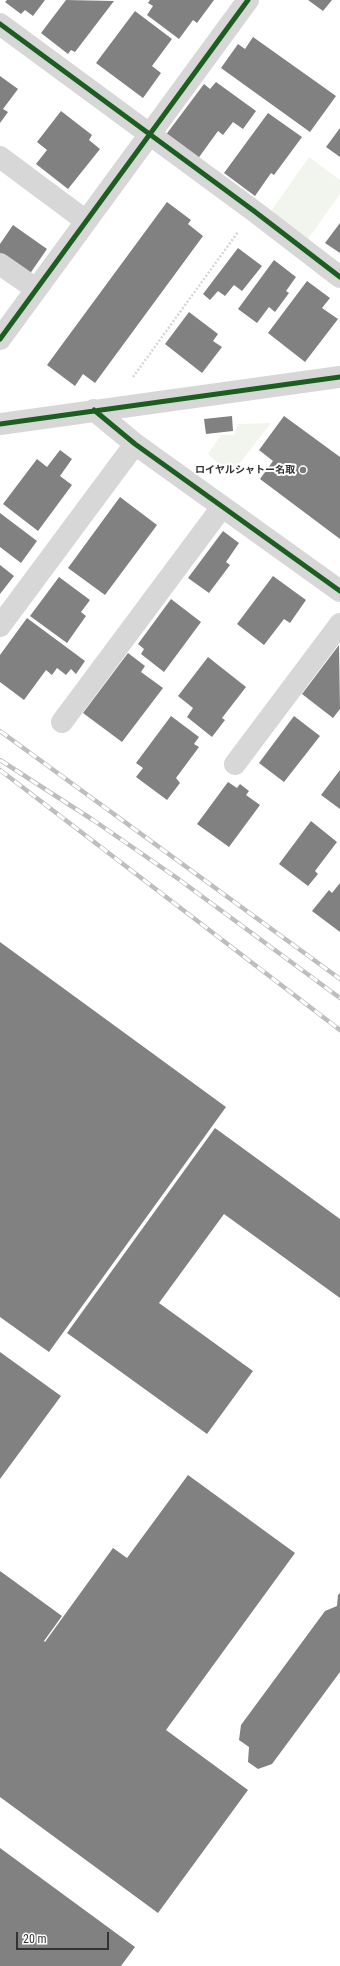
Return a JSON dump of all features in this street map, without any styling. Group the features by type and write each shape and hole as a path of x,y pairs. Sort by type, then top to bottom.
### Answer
{"street":[{"path":"0,339 248,0"},
{"path":"0,24 254,211 340,277"},
{"path":"0,157 86,221"},
{"path":"0,264 36,289"},
{"path":"0,424 340,377"},
{"path":"102,409 136,444 340,592"},
{"path":"0,626 136,444"},
{"path":"62,722 222,507"},
{"path":"235,764 340,624"}],"path":[{"path":"102,409 254,211"}],"shaded area":[{"path":"309,157 340,180 340,194 303,246 265,220"},
{"path":"271,423 237,467 220,465 208,454 221,435 234,435 238,424"}],"building":[{"path":"7,0 45,0 33,16 25,10 21,14 5,2"},
{"path":"66,0 114,1 75,52 71,50 68,54 41,33"},
{"path":"150,0 214,0 197,23 193,20 179,39 147,15 153,6 148,3"},
{"path":"308,0 332,0 323,11"},
{"path":"135,11 172,39 152,66 161,73 143,98 96,63"},
{"path":"253,37 336,96 310,132 221,68 238,44 245,49"},
{"path":"0,76 18,89 3,109 8,112 0,123"},
{"path":"216,82 256,111 243,129 233,122 223,135 218,131 197,160 165,136 204,84 210,89"},
{"path":"61,111 92,135 89,140 100,149 68,189 36,164 47,150 37,142"},
{"path":"268,113 302,137 274,175 271,173 255,196 224,173"},
{"path":"340,128 340,157 326,147"},
{"path":"167,202 191,220 188,224 203,236 95,383 83,374 75,386 47,365"},
{"path":"340,223 340,253 325,243"},
{"path":"13,225 47,249 29,275 0,255 0,244"},
{"path":"238,248 262,266 242,291 234,285 225,296 218,291 210,300 203,294"},
{"path":"274,260 296,277 286,291 289,293 275,312 269,307 257,323 238,309"},
{"path":"307,281 330,298 322,308 338,319 305,362 268,333"},
{"path":"189,312 218,334 213,341 222,347 202,373 165,344"},
{"path":"232,416 233,431 206,434 204,419"},
{"name":"ロイヤルシャトー名取","path":"284,416 340,457 340,539 260,479 273,461 259,450"},
{"path":"60,450 72,459 60,476 72,485 38,531 3,504 37,459 47,467"},
{"path":"120,497 157,525 105,595 68,568"},
{"path":"0,513 37,541 21,563 0,547"},
{"path":"223,531 239,543 226,562 230,565 209,593 188,578"},
{"path":"0,565 14,576 0,594"},
{"path":"273,576 306,600 290,623 284,619 264,645 237,624"},
{"path":"59,577 90,600 81,612 86,616 67,643 30,616"},
{"path":"171,599 201,622 164,672 141,654 144,649 138,644"},
{"path":"27,618 85,661 76,674 71,669 66,675 57,668 52,675 46,670 24,700 0,682 0,655"},
{"path":"339,645 340,709 333,718 302,694"},
{"path":"128,653 145,666 141,672 163,688 122,742 83,713"},
{"path":"208,657 246,687 222,718 225,720 212,737 187,717 193,708 178,696"},
{"path":"171,716 199,737 194,744 199,747 176,778 180,783 167,800 136,777 143,768 136,763"},
{"path":"294,716 320,736 284,782 259,763"},
{"path":"340,770 340,809 321,795"},
{"path":"228,782 237,788 240,784 249,791 246,795 260,805 229,847 197,824"},
{"path":"311,821 337,842 315,871 318,874 308,886 279,864"},
{"path":"340,883 340,932 312,911 329,890 332,893"},
{"path":"0,942 226,1107 49,1352 0,1317"},
{"path":"215,1128 340,1219 340,1298 224,1214 159,1303 253,1371 207,1434 67,1333"},
{"path":"0,1352 61,1396 0,1479"},
{"path":"188,1475 295,1553 166,1730 248,1790 158,1913 0,1797 0,1571 62,1616 44,1641 45,1642 113,1548 127,1558"},
{"path":"340,1593 340,1672 272,1764 258,1769 248,1762 249,1747 239,1740 241,1725 325,1611 337,1606 338,1595"},
{"path":"0,1848 135,1947 121,1966 0,1966"}],"railway":[{"path":"0,731 340,979"},
{"path":"0,760 93,820 177,878 340,998"},
{"path":"0,770 340,1030"}],"cycle path":[{"path":"0,339 248,0"},
{"path":"0,24 254,211 340,277"},
{"path":"0,424 340,377"},
{"path":"94,410 135,444 340,591"}],"place":[{"name":"ロイヤルシャトー名取","path":"303,470"}]}
